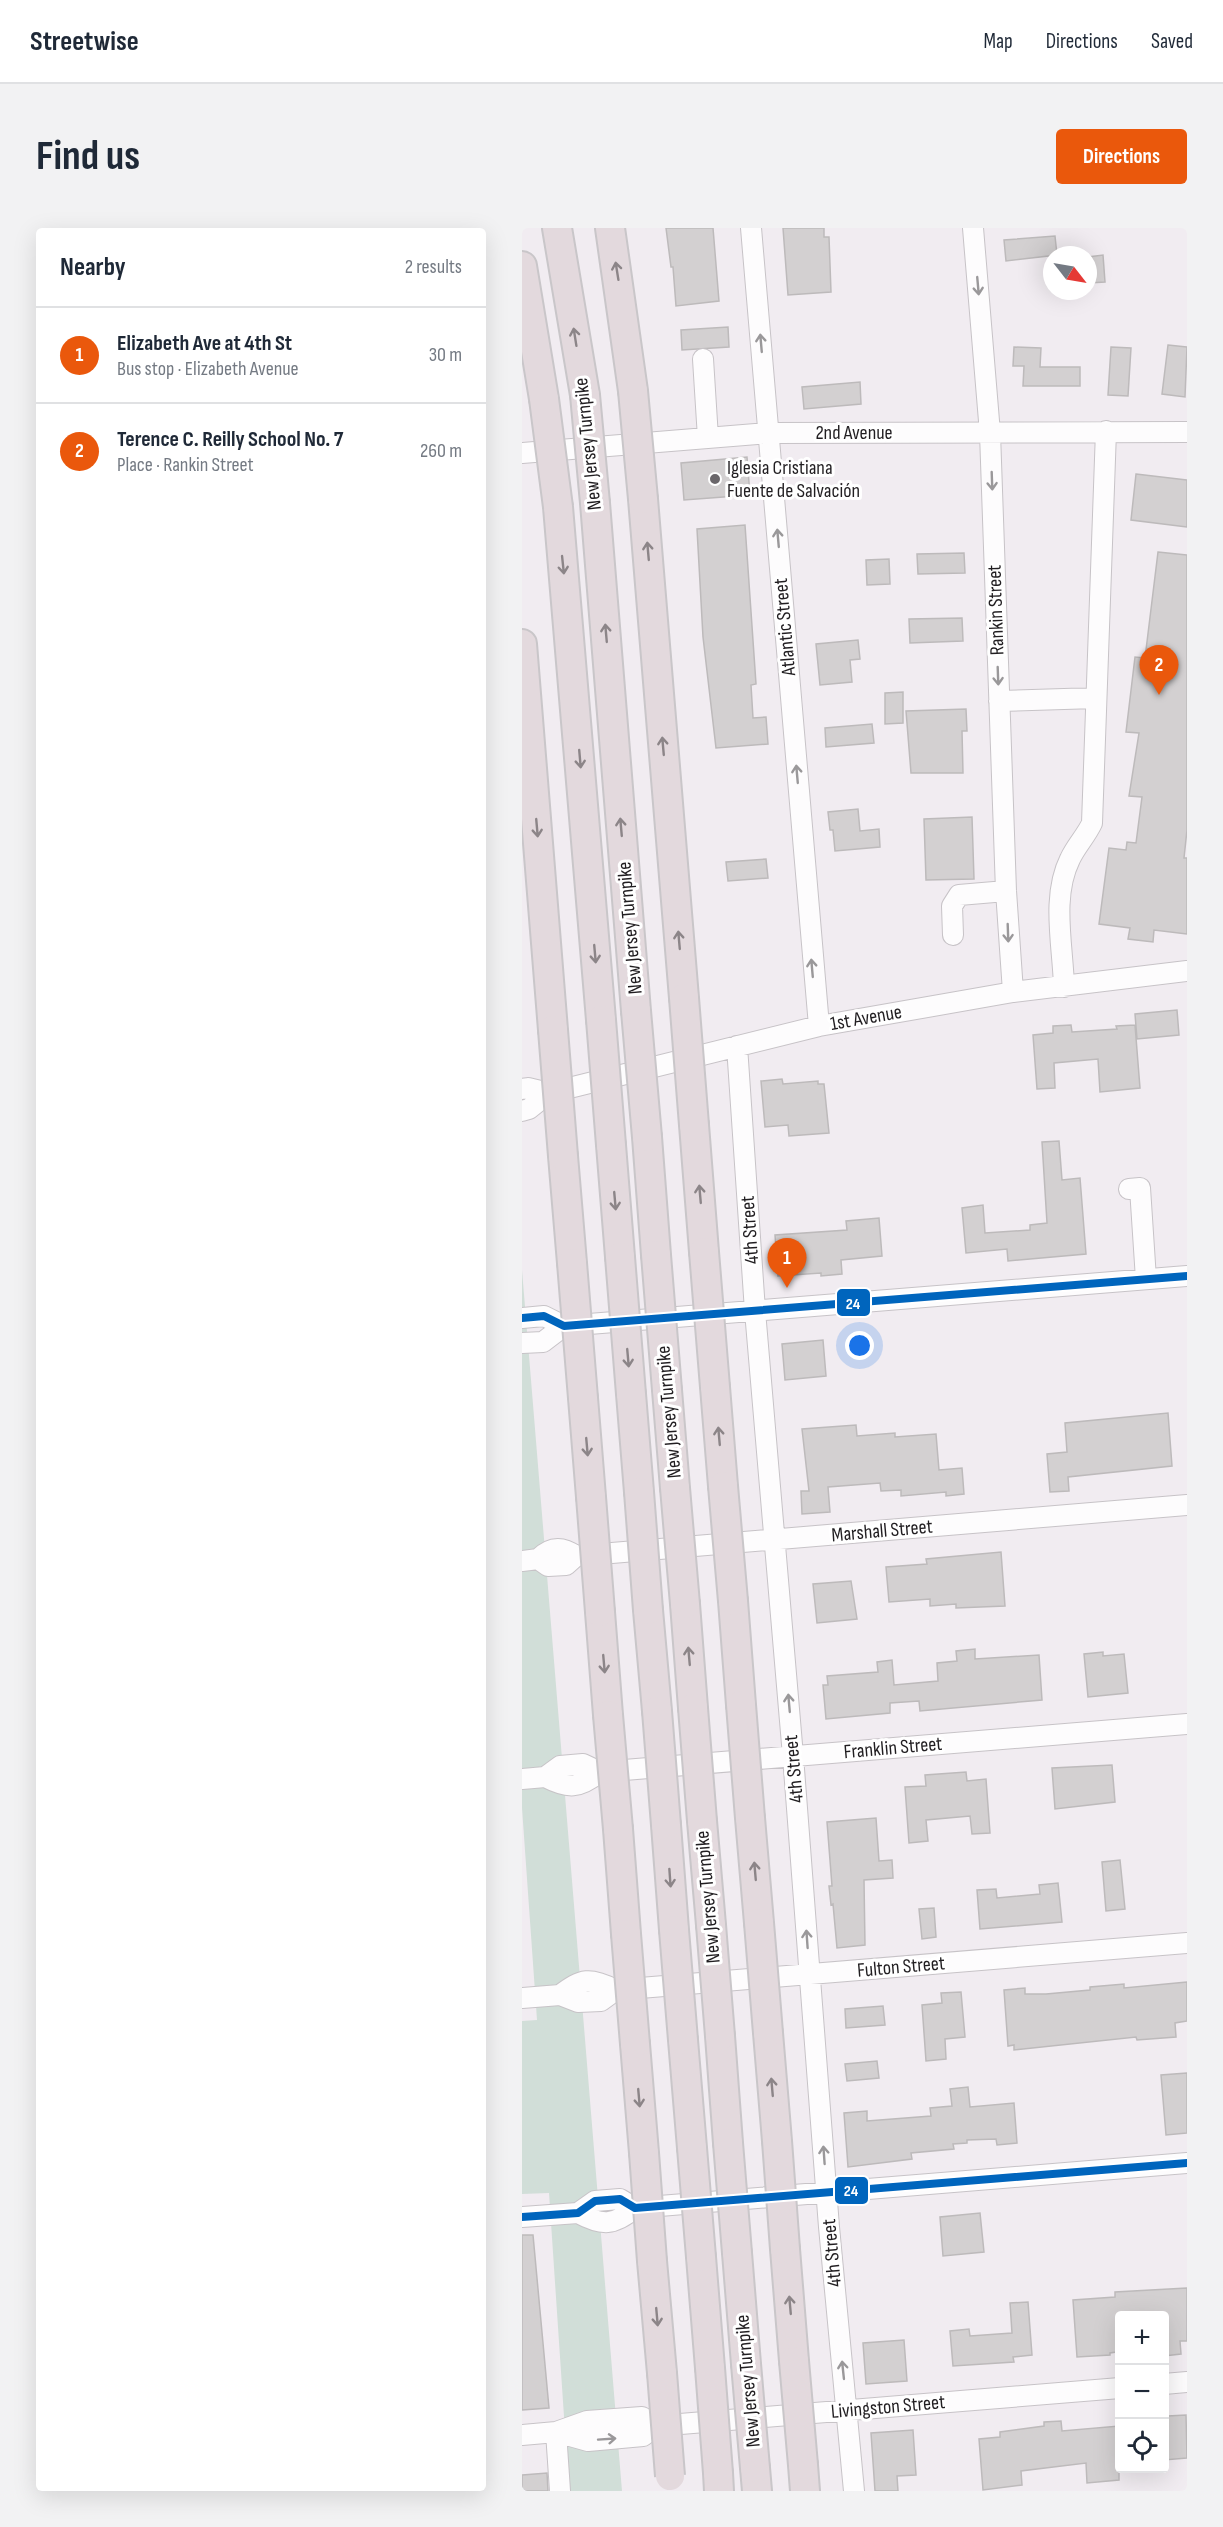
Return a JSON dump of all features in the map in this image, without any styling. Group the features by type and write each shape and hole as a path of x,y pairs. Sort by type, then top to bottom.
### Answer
{"highway":[{"name":"New Jersey Turnpike","path":"557,228 585,395 595,504 756,2480"},
{"path":"610,228 633,391 643,499 804,2478"},
{"name":"New Jersey Turnpike","path":"522,266 544,399 558,507 719,2482"},
{"path":"522,644 670,2483"}],"street":[{"name":"Atlantic Street","path":"751,228 819,1026"},
{"name":"Rankin Street","path":"973,228 990,433 1006,891 1013,992"},
{"path":"704,359 708,438"},
{"path":"1064,987 1060,892 1070,859 1092,823 1106,431"},
{"name":"2nd Avenue","path":"522,453 770,433 1187,432"},
{"path":"999,701 1095,698"},
{"path":"953,935 952,906 954,899 959,895 1006,891"},
{"name":"1st Avenue","path":"522,1111 529,1109 549,1093 819,1026 1013,992 1187,971"},
{"name":"4th Street","path":"737,1046 755,1311 794,1756 827,2193 854,2491"},
{"name":"1st Avenue","path":"522,1089 528,1088 549,1093"},
{"path":"1128,1189 1140,1188 1146,1280"},
{"path":"522,1318 544,1316 564,1326 1187,1276"},
{"path":"522,1343 543,1342 564,1326"},
{"name":"Marshall Street","path":"530,1560 548,1566 567,1565 576,1556 1187,1505"},
{"name":"Franklin Street","path":"522,1779 545,1777 562,1786 585,1784 600,1772 1187,1724"},
{"name":"Fulton Street","path":"522,1998 560,1995 578,2002 601,2001 616,1990 1187,1943"},
{"path":"522,2217 578,2213 595,2222 621,2220 635,2208 1187,2163"},
{"path":"1169,2384 1187,2382"},
{"name":"Livingston Street","path":"522,2435 556,2432 588,2440 643,2436 656,2426 1115,2388"},
{"path":"556,2432 560,2491"}],"shaded area":[{"path":"522,1270 622,2491 569,2491 549,2193 522,2194 522,2021 537,2020 522,1808"}],"building":[{"path":"666,228 713,228 719,301 676,306 673,267 671,267"},
{"path":"783,228 824,228 824,237 829,237 831,292 788,295"},
{"path":"1055,236 1056,246 1043,246 1043,257 1006,261 1004,240"},
{"path":"1103,255 1105,282 1097,282 1097,256"},
{"path":"728,327 729,347 682,350 681,330"},
{"path":"1168,345 1187,347 1185,397 1162,394"},
{"path":"1014,347 1041,348 1040,367 1080,367 1080,386 1023,386 1024,366 1013,366"},
{"path":"1111,347 1131,348 1128,396 1108,395"},
{"path":"860,382 861,404 804,409 802,387"},
{"name":"Iglesia Cristiana Fuente de Salvación","path":"747,457 750,495 684,500 681,463"},
{"path":"1136,474 1187,480 1187,527 1131,520"},
{"path":"745,525 756,684 751,685 753,718 766,717 768,744 716,748 703,637 697,529"},
{"path":"1158,552 1187,555 1187,830 1184,858 1187,858 1187,934 1154,930 1153,942 1128,939 1130,928 1099,924 1109,848 1126,850 1127,842 1136,843 1142,797 1129,796 1139,733 1126,732 1135,657 1145,658"},
{"path":"964,553 965,573 918,574 917,554"},
{"path":"889,559 890,584 867,585 866,560"},
{"path":"962,618 963,641 910,643 909,619"},
{"path":"858,640 860,659 850,660 852,682 820,685 816,644"},
{"path":"903,692 903,723 885,724 885,693"},
{"path":"966,709 967,731 962,731 963,773 911,773 906,711"},
{"path":"872,724 874,743 826,747 825,728"},
{"path":"858,809 860,831 879,829 880,847 835,851 828,812"},
{"path":"972,817 974,879 926,880 924,819"},
{"path":"766,859 768,878 728,881 726,862"},
{"path":"1177,1010 1179,1035 1137,1039 1135,1014"},
{"path":"1071,1025 1072,1032 1117,1029 1116,1026 1135,1025 1140,1088 1100,1092 1098,1059 1054,1063 1055,1088 1037,1089 1033,1035 1053,1033 1053,1026"},
{"path":"782,1079 783,1084 818,1081 818,1084 824,1084 829,1133 789,1136 788,1125 765,1127 761,1081"},
{"path":"1059,1141 1062,1180 1080,1178 1086,1254 1008,1261 1007,1249 966,1253 962,1208 983,1205 985,1233 1030,1230 1030,1225 1047,1223 1042,1142"},
{"path":"879,1218 882,1256 841,1260 842,1274 778,1276 775,1235 847,1230 846,1221"},
{"path":"823,1340 826,1376 785,1380 782,1344"},
{"path":"1168,1413 1172,1466 1068,1477 1069,1491 1050,1492 1047,1454 1067,1452 1065,1423"},
{"path":"856,1425 857,1436 895,1433 895,1437 936,1434 939,1470 962,1468 964,1494 946,1496 946,1492 901,1496 901,1490 881,1491 880,1483 828,1487 830,1512 802,1514 801,1491 809,1491 802,1429"},
{"path":"1001,1552 1005,1606 956,1608 956,1604 930,1606 930,1599 889,1602 886,1567 927,1564 926,1559"},
{"path":"851,1581 857,1619 817,1623 813,1584"},
{"path":"975,1649 975,1659 1039,1655 1042,1700 920,1711 919,1701 890,1703 890,1713 826,1719 823,1685 828,1685 827,1676 878,1672 877,1662 892,1660 894,1685 938,1681 937,1663 957,1661 956,1651"},
{"path":"1103,1652 1103,1656 1124,1654 1128,1693 1088,1697 1084,1654"},
{"path":"1112,1765 1115,1802 1055,1809 1052,1768"},
{"path":"966,1772 967,1781 986,1779 990,1833 972,1834 970,1816 926,1820 928,1841 909,1843 905,1787 926,1786 925,1775"},
{"path":"876,1818 879,1861 892,1860 893,1878 864,1880 865,1945 837,1948 829,1886 832,1886 827,1822"},
{"path":"1120,1860 1125,1909 1106,1911 1102,1862"},
{"path":"1058,1883 1062,1922 980,1929 977,1890 996,1889 997,1898 1040,1894 1039,1885"},
{"path":"934,1908 936,1937 922,1939 919,1909"},
{"path":"1187,1982 1187,2021 1175,2023 1176,2037 1137,2040 1136,2037 1014,2050 1014,2045 1008,2046 1004,1990 1025,1988 1025,1994 1046,1994 1124,1984 1124,1988"},
{"path":"961,1992 965,2037 945,2039 946,2059 926,2061 922,2005 942,2003 941,1993"},
{"path":"883,2006 885,2025 846,2028 845,2009"},
{"path":"877,2061 879,2078 847,2081 845,2064"},
{"path":"1187,2073 1187,2133 1166,2135 1161,2075"},
{"path":"968,2087 970,2107 1014,2103 1017,2143 997,2145 996,2139 967,2140 967,2143 953,2144 954,2149 911,2153 912,2159 848,2167 844,2113 867,2111 867,2121 931,2116 930,2108 952,2106 950,2089"},
{"path":"980,2213 984,2252 943,2256 940,2217"},
{"path":"522,2235 533,2235 549,2408 522,2410"},
{"path":"1187,2288 1187,2341 1180,2341 1181,2354 1169,2355 1169,2311 1115,2311 1115,2352 1110,2355 1077,2357 1073,2300 1115,2297 1115,2292"},
{"path":"1028,2302 1032,2355 1013,2357 1014,2362 953,2366 950,2331 969,2329 970,2336 1012,2333 1010,2303"},
{"path":"904,2340 907,2381 866,2384 863,2343"},
{"path":"1186,2415 1187,2458 1169,2460 1169,2416"},
{"path":"1061,2421 1062,2431 1115,2426 1115,2473 1119,2473 1119,2480 1087,2483 1086,2463 1021,2471 1022,2485 983,2490 979,2439 1000,2437 1000,2432 1044,2426 1044,2422"},
{"path":"913,2430 916,2475 897,2476 898,2491 875,2491 871,2433"},
{"path":"547,2473 548,2491 522,2491 522,2475"}],"transit line":[{"name":"24","path":"522,1318 544,1316 564,1326 1187,1276"},
{"name":"24","path":"522,2217 578,2213 595,2201 620,2199 635,2208 1187,2163"}],"place":[{"name":"Iglesia Cristiana Fuente de Salvación","path":"715,479"},
{"name":"Terence C. Reilly School No. 7","path":"1159,695"},
{"name":"Elizabeth Ave at 4th St","path":"787,1288"}]}
